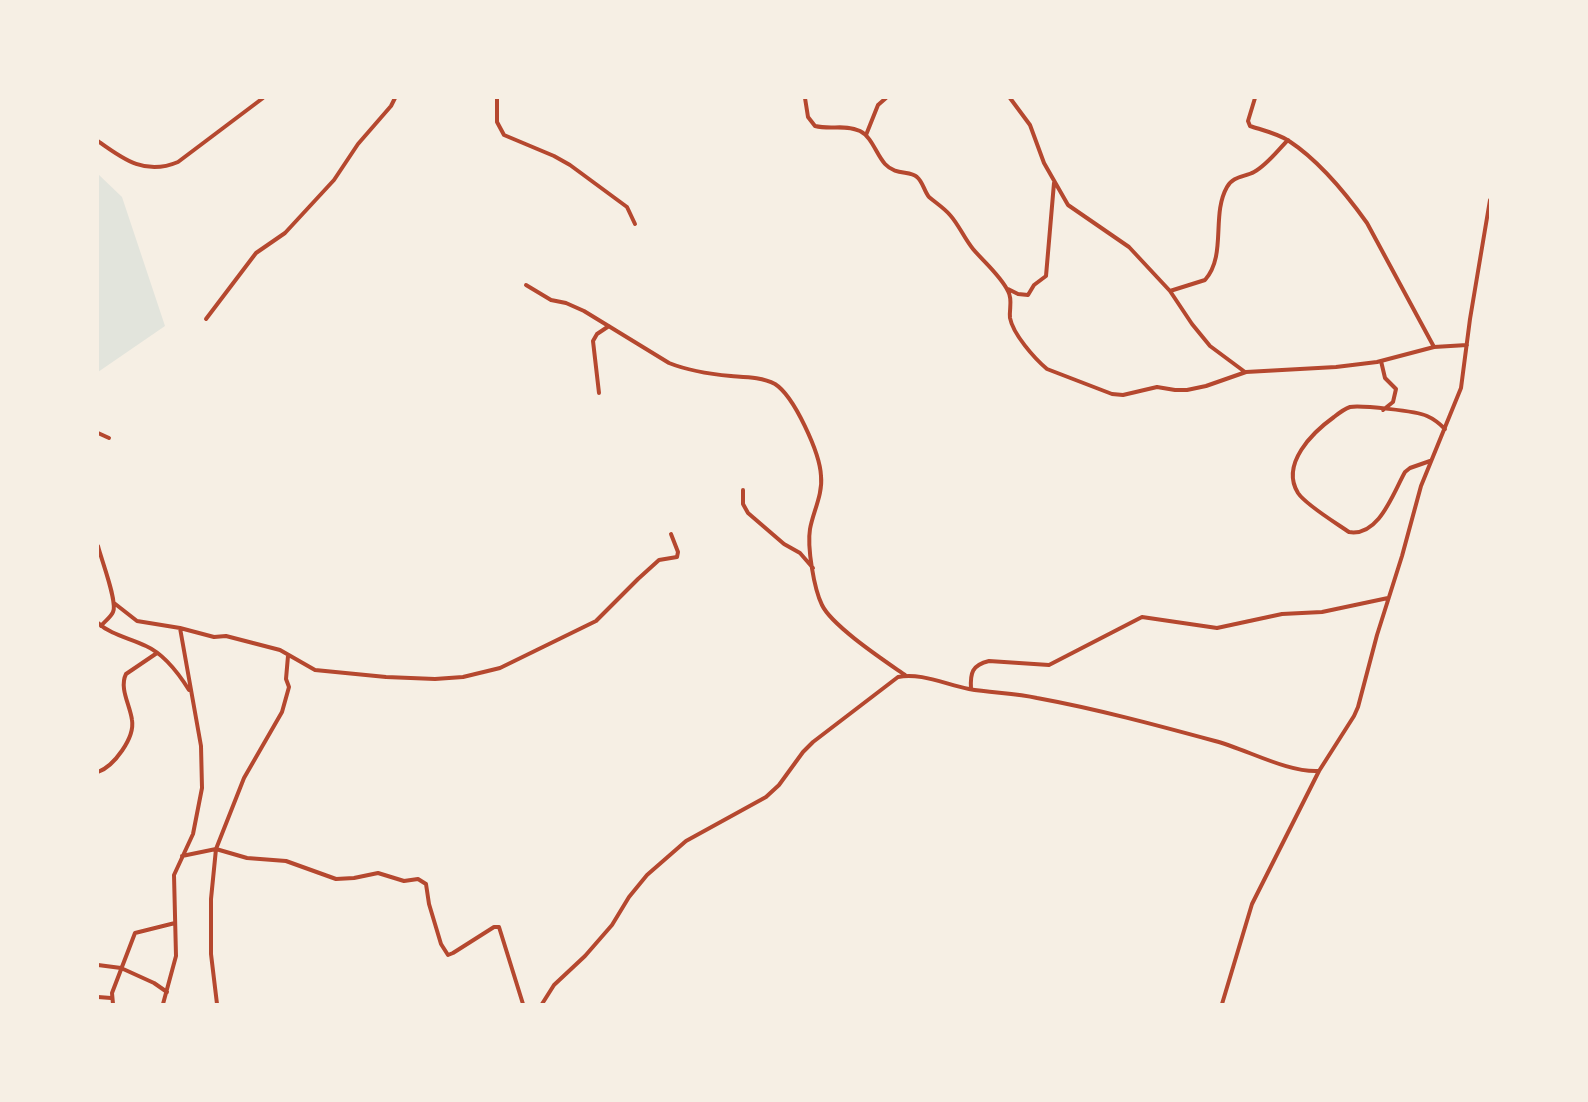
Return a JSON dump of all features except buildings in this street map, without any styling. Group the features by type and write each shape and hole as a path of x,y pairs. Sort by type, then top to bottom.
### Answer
{"street":[{"path":"98,141 123,159 155,169 166,167 177,162 263,98"},
{"path":"206,319 256,253 285,233 334,180 358,144 392,106 395,98"},
{"path":"497,98 496,122 504,135 570,165 627,207 635,224"},
{"path":"806,98 808,117 815,126 843,126 866,135 875,151 891,170 916,176 928,196 948,213 971,247 1007,289 1011,300 1012,326 1040,364 1047,369 1112,394 1123,395 1157,387 1187,390 1246,372 1381,362 1434,347 1467,345"},
{"path":"866,135 878,105 885,98"},
{"path":"1010,98 1030,125 1054,183 1074,210 1129,247 1170,291 1206,342 1246,372"},
{"path":"1255,98 1248,121 1250,126 1288,140 1318,166 1354,206 1367,223 1434,347"},
{"path":"1170,291 1204,280 1208,276 1215,263 1222,206 1228,185 1237,178 1255,172 1288,140"},
{"path":"1007,289 1028,295 1034,285 1047,273 1054,183"},
{"path":"1222,1005 1252,904 1319,771 1358,707 1421,486 1461,388 1491,200"},
{"path":"526,285 540,295 584,311 659,358 682,369 769,381 786,393 808,433 822,476 809,539 819,596 826,612 873,653 906,675 971,689 1034,697 1108,713 1215,741 1307,772 1319,771"},
{"path":"599,393 593,341 597,334 609,326"},
{"path":"1381,362 1384,376 1396,389 1393,402 1383,410"},
{"path":"1431,461 1405,472 1373,525 1358,534 1349,532 1303,498 1295,485 1296,459 1302,448 1318,428 1351,407 1414,412 1427,416 1445,429"},
{"path":"98,433 109,438"},
{"path":"743,490 743,504 748,513 784,544 800,553 813,569"},
{"path":"114,603 137,621 180,628 214,637 226,636 280,650 315,670 386,677 435,679 463,677 500,668 596,621 659,560 677,557 678,552 670,534"},
{"path":"98,546 114,603 113,612 99,625 157,653 174,670 191,693"},
{"path":"971,689 970,676 973,668 979,663 989,661 1049,665 1142,617 1217,628 1282,614 1322,612 1389,597"},
{"path":"163,1005 176,956 174,875 193,834 202,788 201,746 180,628"},
{"path":"98,772 123,751 133,724 123,679 126,674 157,653"},
{"path":"217,1005 211,954 211,899 216,849 244,778 282,712 289,687 286,679 288,655"},
{"path":"542,1005 554,985 612,925 629,897 647,875 686,841 766,797 779,785 813,742 892,681 906,675"},
{"path":"182,856 216,849 247,858 286,861 336,879 378,873 404,881 418,879 426,884 429,904 441,944 447,955 494,927 499,927 523,1005"},
{"path":"113,1005 111,998 135,933 175,922"},
{"path":"98,965 121,968 154,983 167,992"},
{"path":"98,997 111,998"}],"shaded area":[{"path":"98,174 122,197 165,326 98,372"}]}
